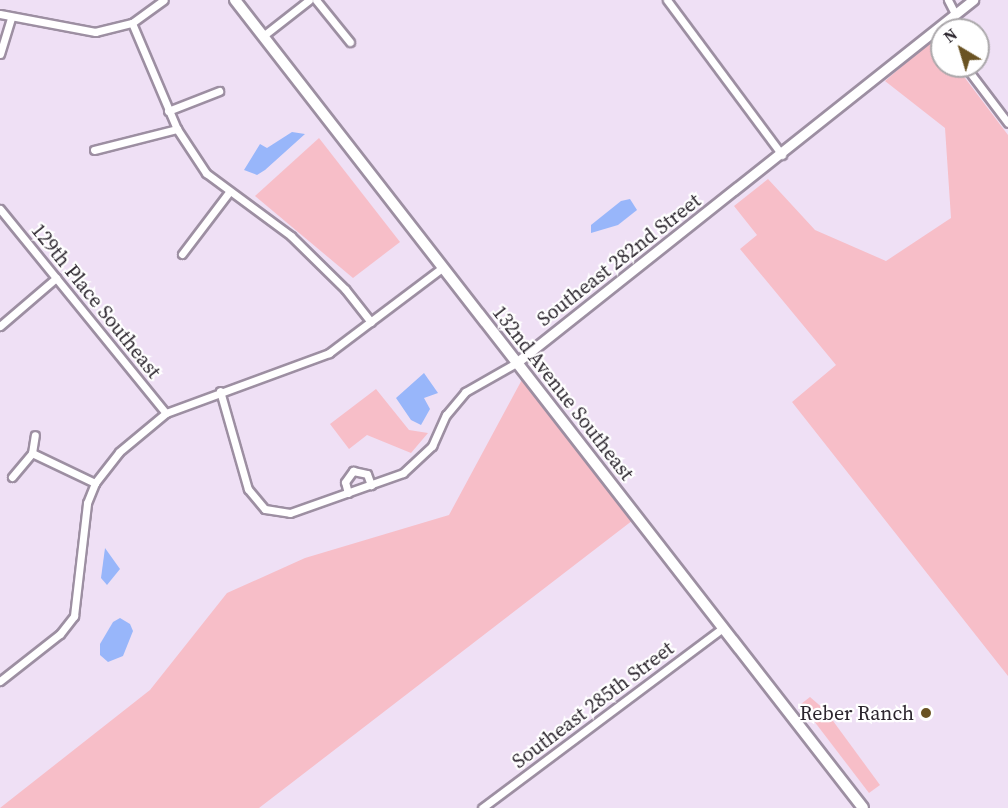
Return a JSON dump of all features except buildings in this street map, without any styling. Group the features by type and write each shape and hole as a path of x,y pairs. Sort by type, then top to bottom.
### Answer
{"main road":[{"name":"132nd Avenue Southeast","path":"235,0 863,808"}],"street":[{"path":"0,14 88,32 132,23 164,0"},
{"path":"263,36 309,0"},
{"path":"316,0 350,42"},
{"path":"667,0 782,155"},
{"path":"948,0 955,14"},
{"name":"Southeast 282nd Street","path":"952,18 973,0"},
{"path":"0,54 11,18"},
{"path":"132,23 168,111 206,173 291,236 345,289 371,322"},
{"name":"Southeast 282nd Street","path":"220,392 249,489 265,509 278,514 348,494 412,466 432,446 446,415 465,392 516,363 930,40"},
{"path":"974,78 1008,123"},
{"path":"168,111 219,91"},
{"path":"94,150 177,129"},
{"path":"182,254 229,192"},
{"name":"129th Place Southeast","path":"0,209 166,413"},
{"path":"0,681 60,634 74,616 83,519 95,483 119,452 166,413 321,357 442,267"},
{"path":"0,326 56,279"},
{"path":"12,477 32,453 35,435"},
{"path":"32,453 95,483"},
{"path":"348,494 345,482 353,471 367,474 371,485"},
{"name":"Southeast 285th Street","path":"482,808 632,700 723,628"}],"shaded area":[{"path":"930,42 930,78 965,78 1008,135 1008,676 792,402 836,365 740,249 757,235 734,206 768,179 815,230 886,261 951,218 945,128 885,81"},
{"path":"319,138 400,242 353,278 255,196"},
{"path":"525,374 637,517 259,808 0,808 150,690 227,593 305,558 449,515"},
{"path":"376,389 409,430 428,433 411,453 367,435 349,449 330,424"},
{"path":"810,697 825,710 880,785 869,793 801,704"}],"water":[{"path":"292,132 305,134 257,175 244,170 260,144 267,148"},
{"path":"630,199 637,210 618,225 591,233 591,225 621,201"},
{"path":"424,373 438,393 424,398 430,409 421,425 411,420 396,398"},
{"path":"105,548 120,569 107,585 101,578"},
{"path":"120,618 130,624 133,631 123,656 108,662 100,655 100,644 113,622"}],"place":[{"name":"Reber Ranch","path":"926,713"}]}
